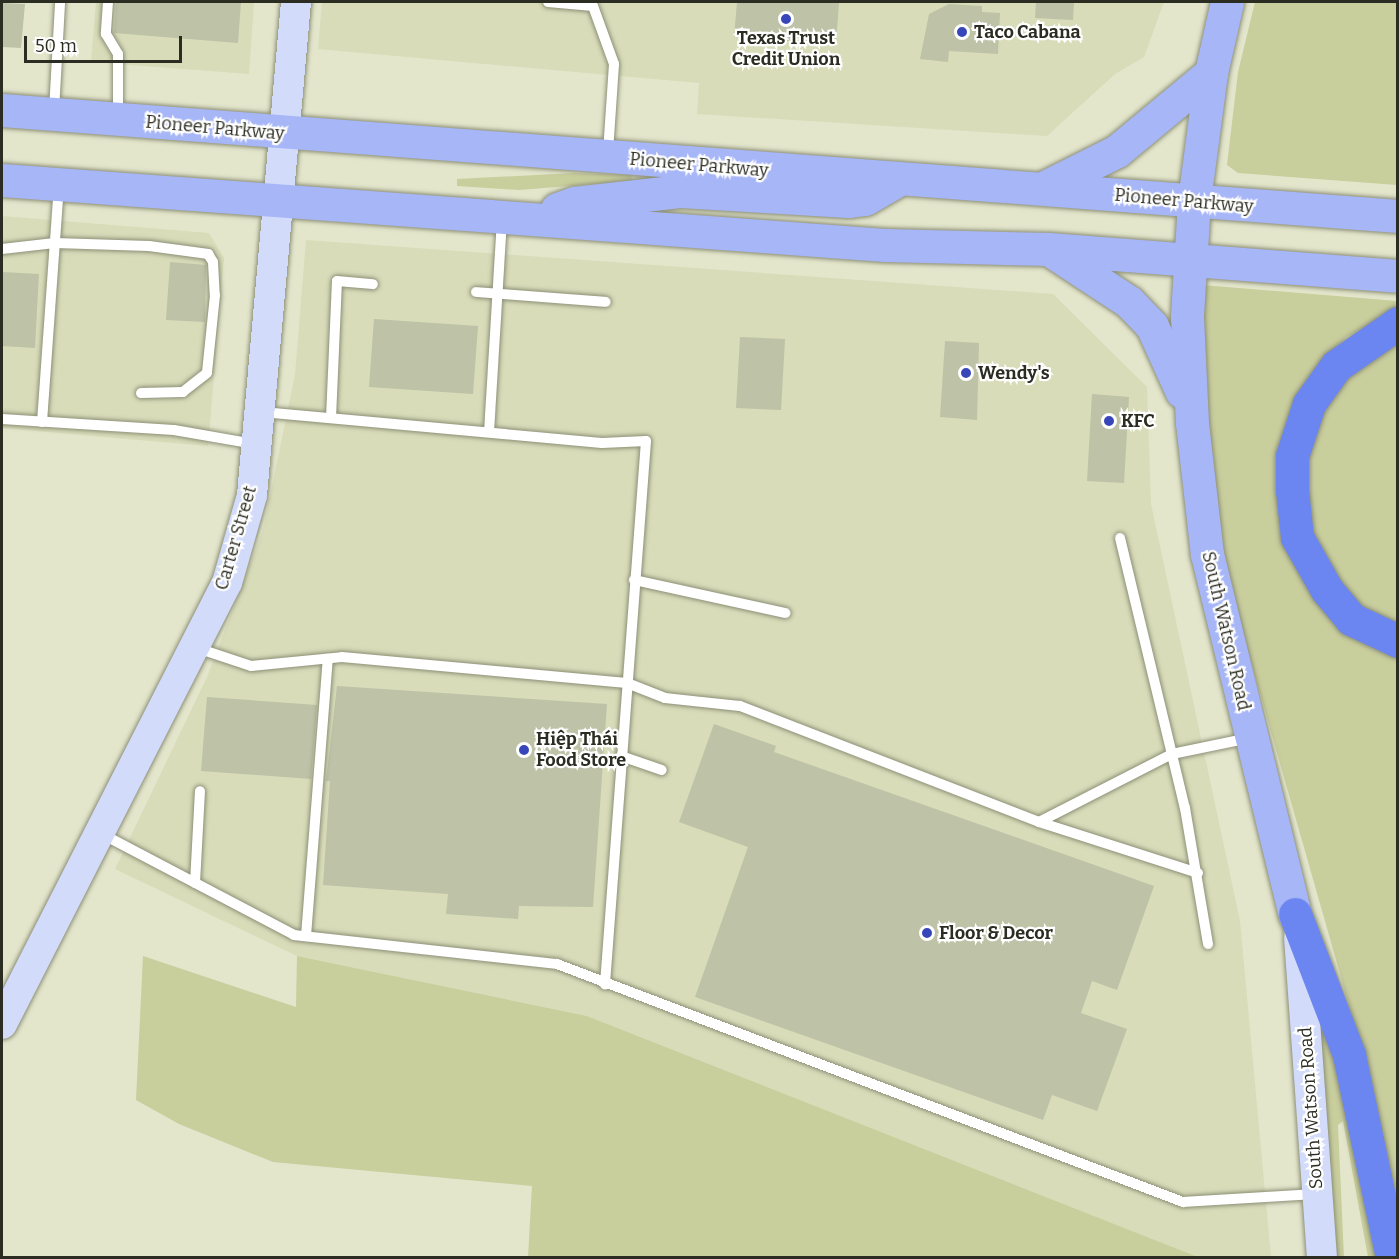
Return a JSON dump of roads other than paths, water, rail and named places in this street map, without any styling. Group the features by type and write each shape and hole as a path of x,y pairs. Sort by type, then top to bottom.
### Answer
{"highway":[{"path":"1398,323 1336,366 1309,404 1292,456 1292,490 1297,537 1327,590 1351,620 1398,641"},
{"path":"1295,914 1349,1055 1392,1257"}],"main road":[{"name":"South Watson Road","path":"1227,2 1211,73 1194,201 1186,317 1192,423 1207,554 1295,914"},
{"path":"1039,189 1080,174 1117,151 1211,73"},
{"name":"Pioneer Parkway","path":"2,110 287,135 1398,216"},
{"path":"2,180 543,218 885,245 1049,249 1398,276"},
{"path":"543,218 574,203 681,191 848,201 865,199 897,180"},
{"path":"1049,249 1130,302 1152,326 1170,360 1192,423"}],"street":[{"name":"Carter Street","path":"2,1024 227,583 252,495 287,135 296,2"},
{"name":"South Watson Road","path":"1295,914 1322,1257"}],"lane":[{"path":"54,114 60,2"},
{"path":"108,2 106,34 118,54 118,120"},
{"path":"548,2 593,6 614,64 607,158"},
{"path":"42,422 59,184"},
{"path":"489,432 502,215"},
{"path":"2,249 55,243 149,246 208,254 213,261 215,295 207,373 183,392 141,393"},
{"path":"331,418 337,281 374,284"},
{"path":"476,292 606,302"},
{"path":"260,412 614,443 646,441 605,984"},
{"path":"2,419 174,430 257,444"},
{"path":"1120,538 1198,873 1208,944"},
{"path":"634,580 785,613"},
{"path":"194,647 251,666 328,659 627,683 665,698 740,706 1040,822 1198,873"},
{"path":"306,936 328,659"},
{"path":"1040,822 1172,754 1252,738"},
{"path":"621,756 662,770"},
{"path":"195,883 200,791"},
{"path":"99,833 294,935 557,964 1183,1202 1318,1194"}],"place":[{"name":"Texas Trust Credit Union","path":"786,19"},
{"name":"Taco Cabana","path":"962,32"},
{"name":"Wendy's","path":"966,373"},
{"name":"KFC","path":"1109,421"},
{"name":"Hiệp Thái Food Store","path":"524,750"},
{"name":"Floor & Decor","path":"927,933"}]}
